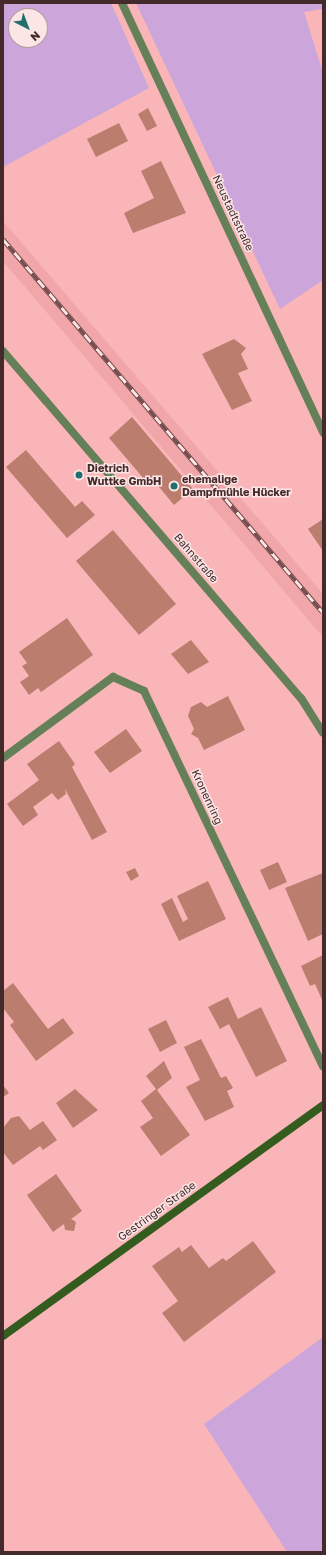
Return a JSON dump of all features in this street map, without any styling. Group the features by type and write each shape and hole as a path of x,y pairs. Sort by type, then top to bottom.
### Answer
{"main road":[{"name":"Gestringer Straße","path":"3,1336 323,1105"}],"street":[{"name":"Neustadtstraße","path":"122,3 323,433"},
{"name":"Bahnstraße","path":"3,351 301,698 323,733"},
{"name":"Kronenring","path":"3,758 113,677 144,690 323,1066"}],"shaded area":[{"path":"3,3 111,3 149,88 3,167"},
{"path":"136,3 323,3 323,9 304,12 323,73 323,280 280,309"},
{"path":"3,221 323,594 323,637 3,261"},
{"path":"323,1337 323,1552 287,1552 204,1424"}],"building":[{"path":"148,108 157,126 147,131 138,114"},
{"path":"119,123 128,141 96,157 87,139"},
{"path":"161,161 186,213 133,233 124,213 154,198 141,171"},
{"path":"234,339 246,348 241,354 248,369 238,373 252,401 232,410 202,354"},
{"path":"132,417 193,489 174,505 155,482 150,486 109,438"},
{"path":"26,450 75,507 82,501 95,515 67,538 6,467"},
{"path":"323,519 323,551 308,529"},
{"path":"113,530 176,604 139,635 76,561"},
{"path":"67,618 93,655 41,692 38,688 29,695 20,682 29,676 22,666 27,663 19,652"},
{"path":"191,640 209,662 188,674 171,654"},
{"path":"228,696 245,730 204,750 198,738 191,734 194,729 188,716 191,707 201,702 207,707"},
{"path":"126,729 142,751 110,773 94,752"},
{"path":"59,741 75,764 72,767 107,832 92,840 65,789 66,794 58,800 52,793 33,807 38,815 23,826 7,804 39,780 27,764"},
{"path":"278,862 287,882 269,890 260,870"},
{"path":"135,868 139,876 131,881 126,872"},
{"path":"323,873 323,934 308,941 285,888"},
{"path":"208,881 226,919 179,941 161,904 172,898 183,922 188,919 177,896"},
{"path":"323,955 323,1002 315,984 310,986 301,966"},
{"path":"13,983 48,1029 63,1018 74,1033 36,1061 10,1025 14,1022 3,1008 3,991"},
{"path":"228,997 238,1019 261,1007 287,1061 256,1077 229,1024 220,1029 208,1007"},
{"path":"166,1020 177,1043 160,1052 148,1029"},
{"path":"201,1039 221,1078 226,1076 233,1088 227,1091 234,1107 205,1121 186,1087 200,1080 184,1047"},
{"path":"164,1061 172,1078 157,1090 190,1135 161,1156 140,1127 153,1118 141,1101 156,1089 146,1076"},
{"path":"3,1085 9,1093 3,1097"},
{"path":"75,1089 98,1110 73,1128 56,1103"},
{"path":"19,1116 30,1130 43,1121 57,1140 43,1150 40,1146 13,1165 3,1152 3,1128 11,1118"},
{"path":"56,1174 82,1211 71,1219 76,1222 74,1231 65,1230 64,1224 53,1232 27,1195"},
{"path":"253,1241 276,1272 184,1342 162,1313 178,1301 152,1266 179,1247 182,1252 191,1245 209,1268 223,1258 226,1261"}],"railway":[{"path":"3,239 323,612"}],"place":[{"name":"Dietrich Wuttke GmbH","path":"79,475"},
{"name":"ehemalige Dampfmühle Hücker","path":"174,486"}]}
